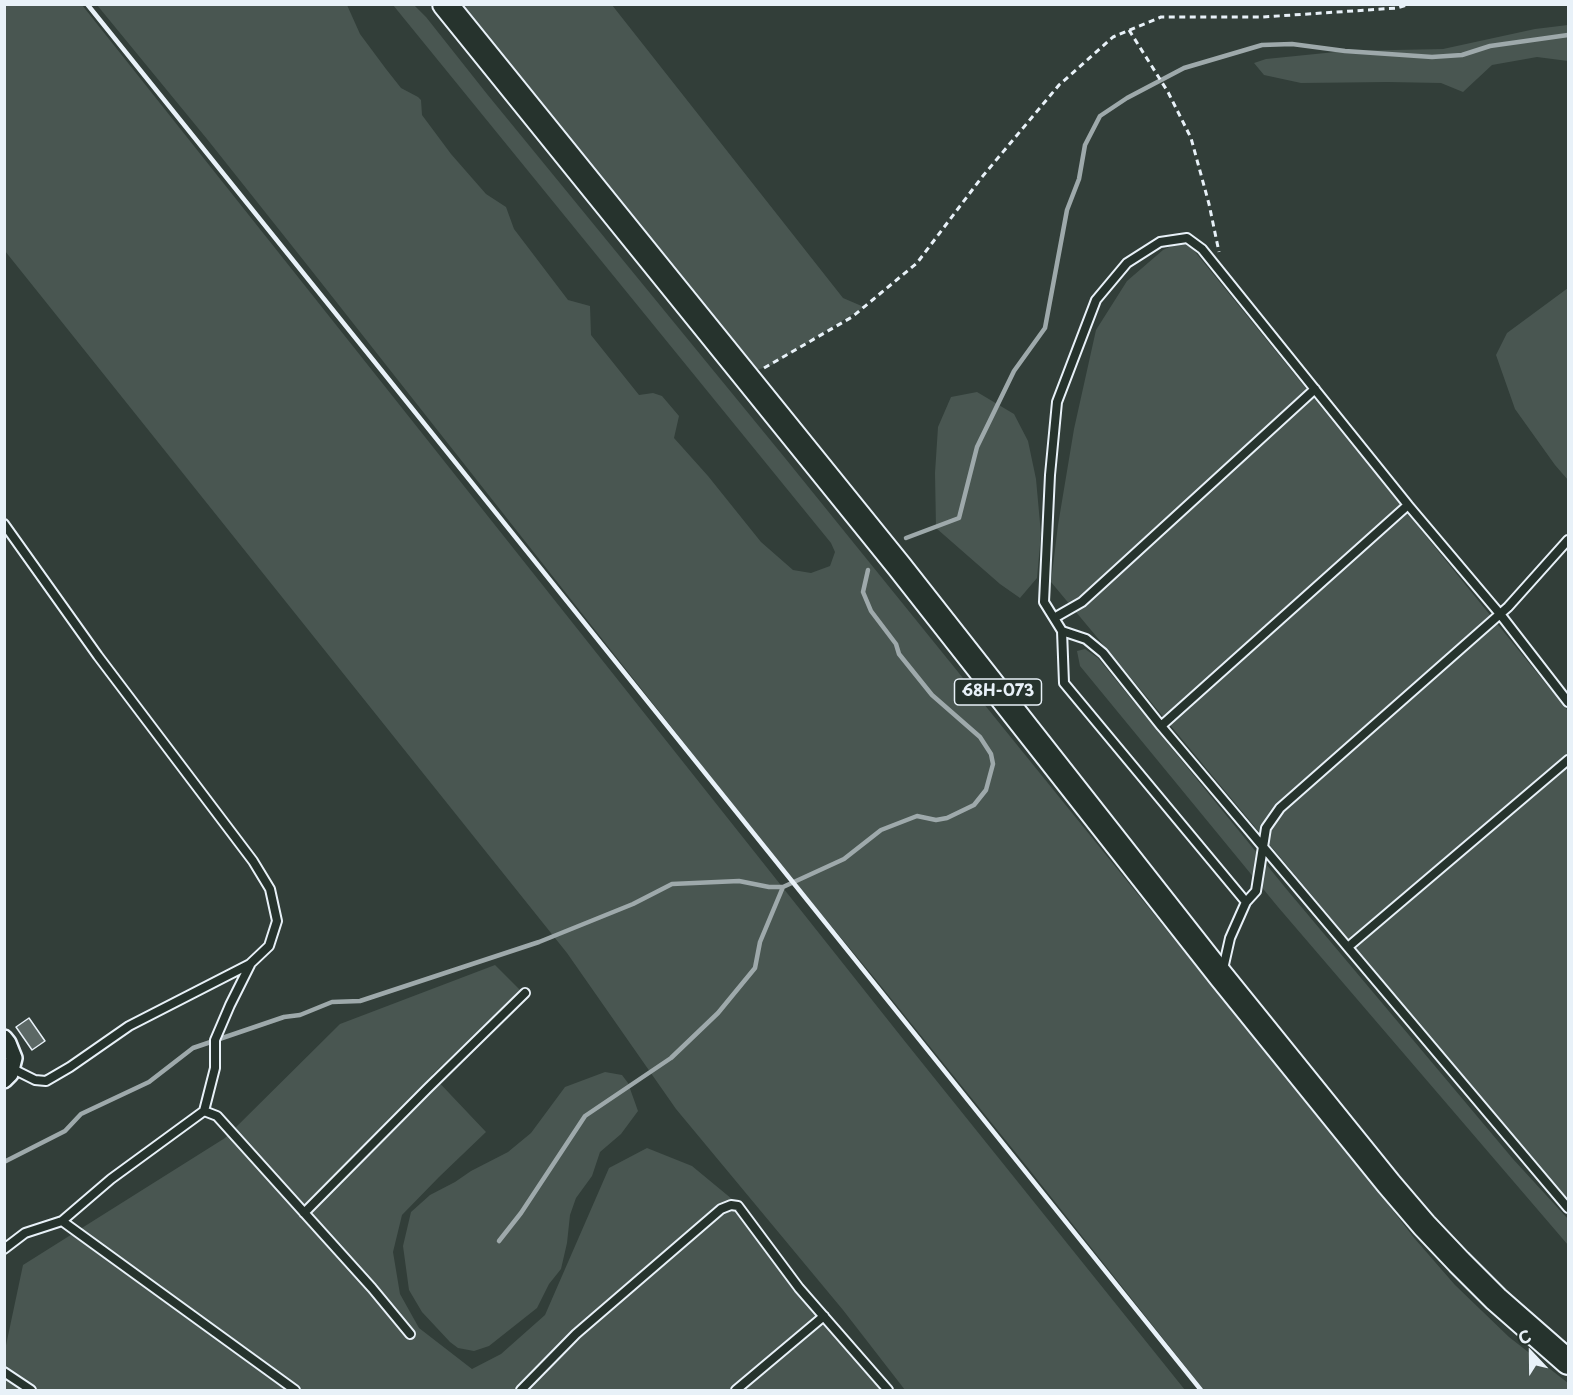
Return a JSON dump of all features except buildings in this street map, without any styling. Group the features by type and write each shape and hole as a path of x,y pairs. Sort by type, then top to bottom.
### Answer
{"main road":[{"name":"68Н-073","path":"445,4 899,566 1221,976 1389,1184 1424,1225 1496,1299 1569,1362"}],"street":[{"path":"4,1038 14,1058 8,1074"}],"lane":[{"path":"1246,902 1064,683 1062,631 1044,602 1050,475 1057,402 1096,300 1127,263 1160,242 1187,238 1202,249 1569,702"},
{"path":"1054,618 1082,602 1316,389"},
{"path":"1161,726 1408,504"},
{"path":"4,524 98,657 253,861 270,889 277,921 269,946 250,964 129,1026 46,1082 8,1074"},
{"path":"1221,976 1230,938 1246,902 1256,891 1266,828 1280,808 1500,614 1569,540"},
{"path":"1062,631 1086,639 1103,653 1161,726 1569,1208"},
{"path":"1348,947 1569,760"},
{"path":"4,1250 25,1233 62,1221 111,1179 204,1111 215,1068 215,1040 250,964"},
{"path":"304,1213 525,993"},
{"path":"204,1111 217,1116 372,1288 410,1334"},
{"path":"521,1390 576,1334 721,1209 731,1205 738,1206 799,1287 888,1390"},
{"path":"62,1221 295,1390"},
{"path":"736,1390 824,1317"},
{"path":"4,1372 31,1390"}],"path":[{"path":"747,378 852,317 917,263 982,177 1059,85 1113,37 1161,17 1263,17 1397,8 1411,4"},
{"path":"1129,30 1167,92 1191,138 1209,204 1225,277"}],"shaded area":[{"path":"4,5 82,5 907,1044 1185,1390 905,1390 843,1310 676,1109 567,953 5,251"},
{"path":"97,5 347,5 360,34 386,69 401,88 421,100 422,115 451,154 486,194 506,207 514,229 568,300 590,306 591,335 639,395 653,393 662,396 679,416 674,438 761,542 793,570 811,573 830,566 835,552 831,543 393,5 414,5 785,458 1415,1239 1455,1285 1509,1337 1568,1383 1568,1390 1204,1390 1028,1168 774,857 308,266"},
{"path":"455,5 612,5 843,298 864,307 772,365 754,371"},
{"path":"1568,25 1568,61 1537,57 1492,65 1463,92 1441,83 1301,83 1264,75 1254,63 1266,59 1345,51 1443,49 1535,29"},
{"path":"1180,242 1192,248 1568,711 1568,1203 1051,582 1074,429 1096,330 1127,281 1163,250"},
{"path":"1568,288 1568,480 1515,409 1496,355 1507,333"},
{"path":"977,392 1014,414 1028,441 1036,479 1041,534 1037,578 1020,598 1000,584 936,528 935,473 938,427 951,397"},
{"path":"1085,649 1098,658 1288,891 1513,1159 1568,1219 1568,1245 1278,907 1080,666 1077,651"},
{"path":"495,965 520,990 432,1075 486,1132 402,1215 393,1252 400,1294 419,1328 472,1369 501,1354 545,1315 609,1168 647,1148 692,1166 738,1204 884,1390 5,1390 5,1350 23,1265 225,1138 340,1024"},
{"path":"605,1072 622,1075 628,1083 638,1111 621,1134 600,1152 592,1176 576,1198 570,1215 561,1269 549,1284 537,1308 489,1346 474,1351 458,1348 422,1312 409,1290 403,1246 411,1212 430,1195 508,1152 531,1133 565,1087"}],"waterway":[{"path":"906,538 959,518 977,447 1014,371 1045,328 1067,210 1079,179 1085,145 1100,116 1127,98 1184,68 1262,45 1292,44 1345,51 1432,57 1462,55 1490,46 1568,35"},
{"path":"4,1162 65,1131 81,1114 149,1082 193,1048 284,1017 300,1015 332,1002 360,1001 539,942 633,904 672,884 739,881 769,887 783,887 844,859 881,830 917,816 936,820 947,818 974,805 986,790 993,764 991,754 980,737 932,695 899,654 896,644 871,611 863,592 868,570"},
{"path":"499,1241 521,1213 585,1116 671,1058 718,1013 755,968 760,942 783,887"}],"railway":[{"path":"87,4 1201,1390"}]}
